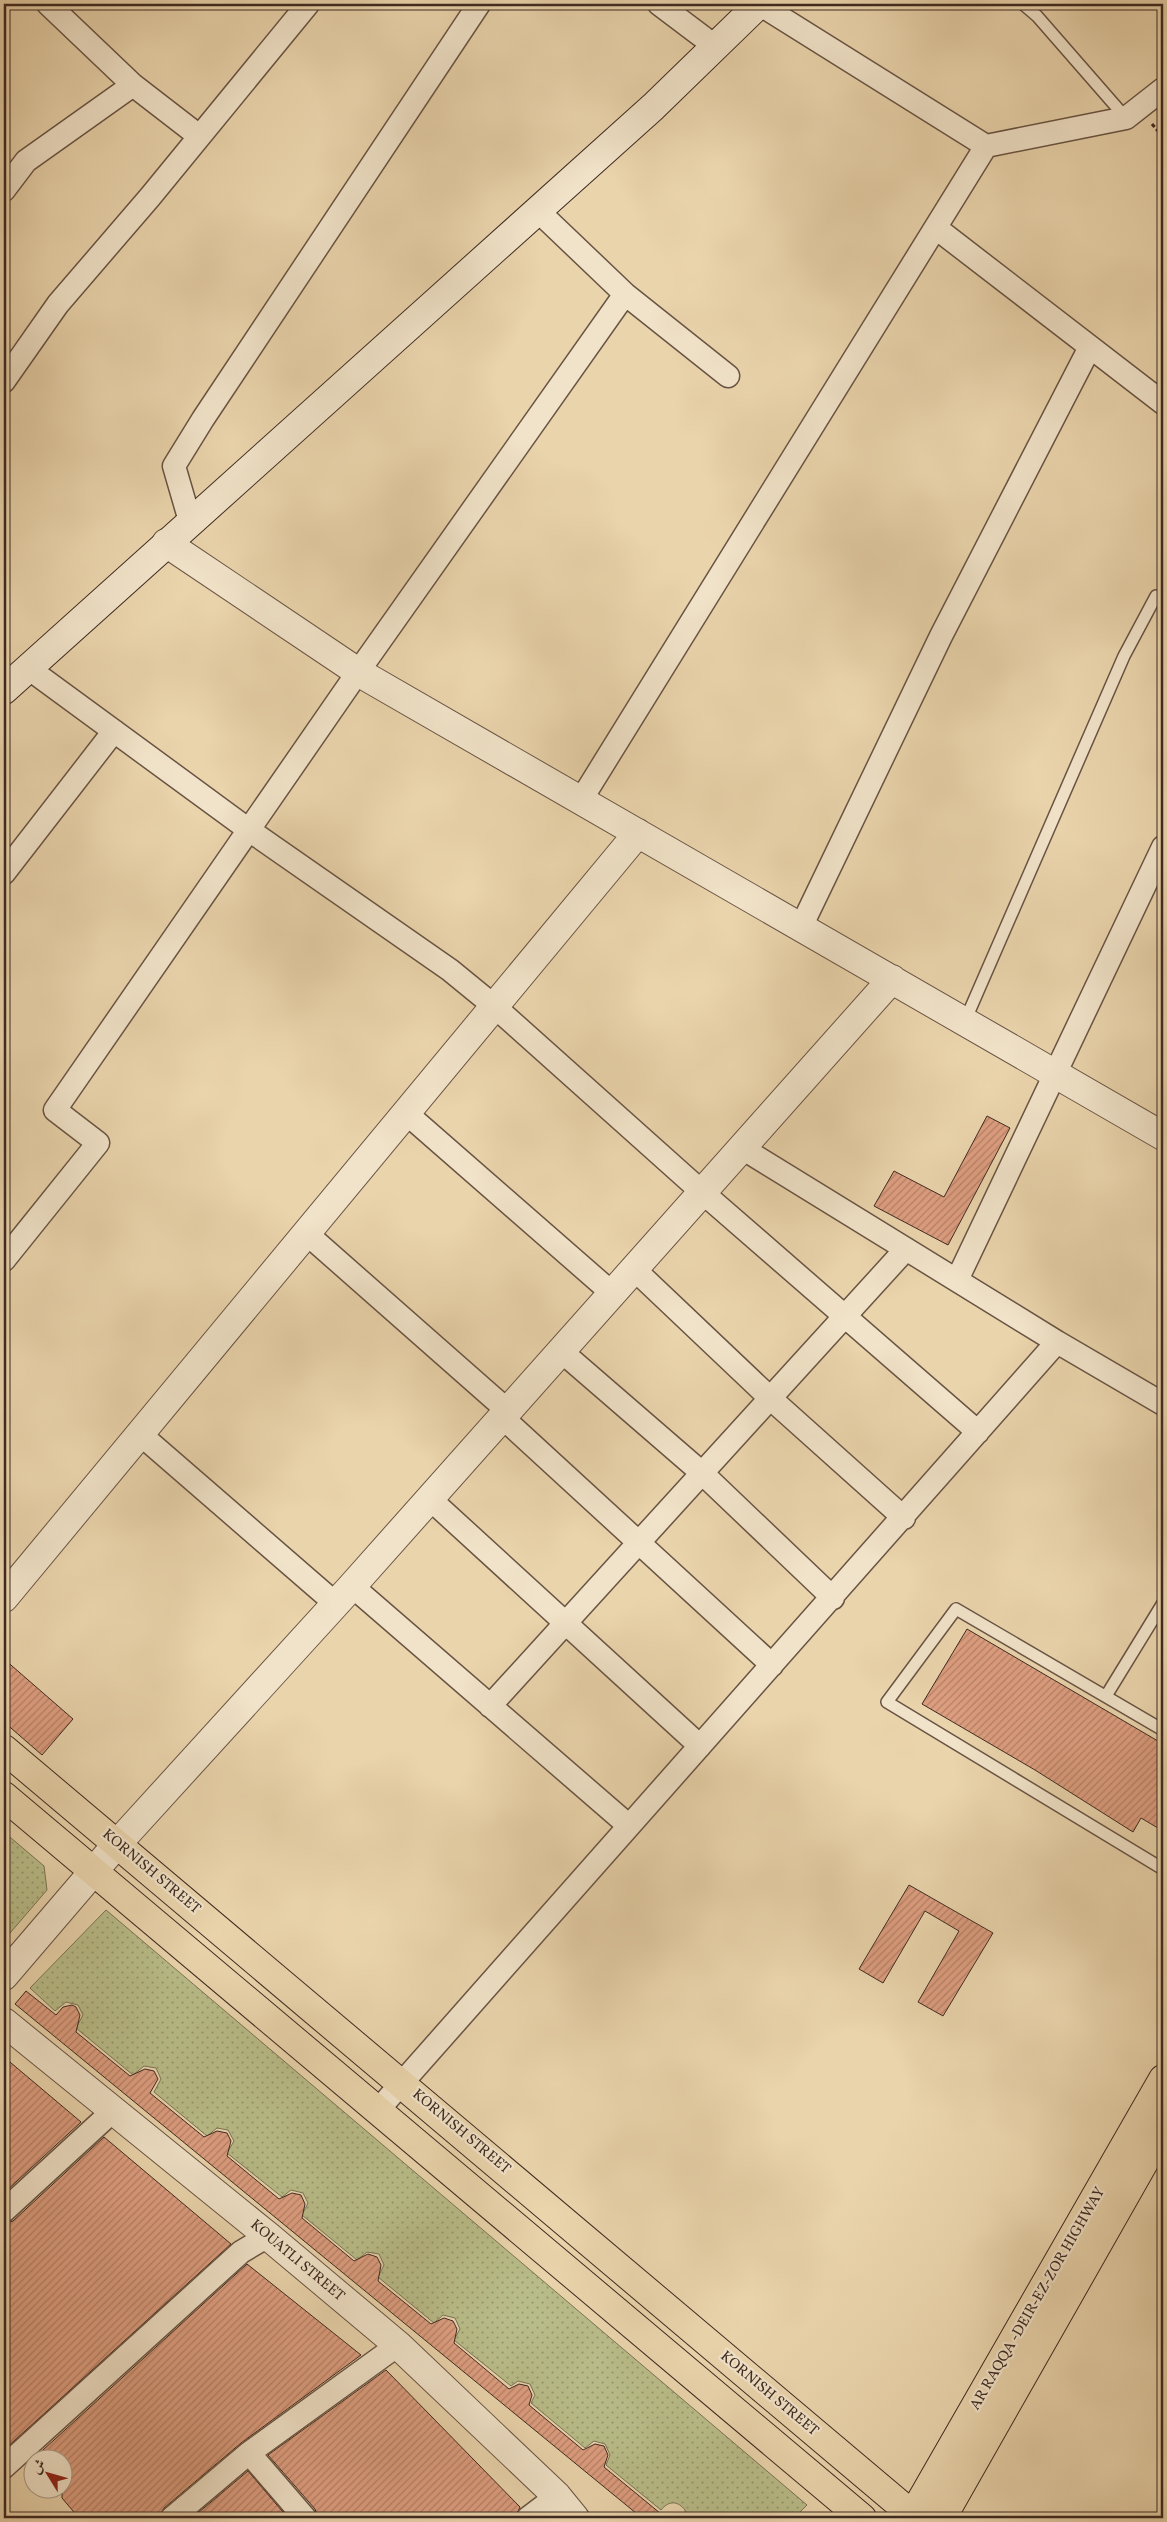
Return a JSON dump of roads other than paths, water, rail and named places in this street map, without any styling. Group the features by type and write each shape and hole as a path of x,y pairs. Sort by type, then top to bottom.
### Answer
{"main road":[{"name":"KORNISH STREET","path":"4,1749 403,2084 914,2518"},
{"path":"4,1796 862,2518"},
{"name":"AR RAQQA -DEIR-EZ-ZOR HIGHWAY","path":"914,2518 1163,2079"},
{"name":"AR RAQQA -DEIR-EZ-ZOR HIGHWAY","path":"942,2518 1163,2129"}],"street":[{"path":"48,4 133,85 199,136"},
{"path":"4,381 58,304 150,197 308,4"},
{"path":"190,521 174,466 209,410 479,4"},
{"path":"659,4 716,47"},
{"path":"978,1432 702,1192 494,1006 450,970 249,830 114,731 12,679 652,107 759,4 986,146 1126,118 1163,89"},
{"path":"4,190 26,161 133,85"},
{"path":"581,800 986,146"},
{"path":"536,210 625,294 728,376"},
{"path":"936,228 1163,403"},
{"path":"4,1260 98,1143 56,1110 358,672 625,294"},
{"path":"801,927 942,636 1090,347"},
{"path":"166,543 358,672 1163,1136"},
{"path":"4,873 114,731"},
{"path":"4,1598 638,833"},
{"path":"957,1280 1163,847"},
{"path":"4,1976 117,1844 344,1595 892,979"},
{"path":"406,1113 612,1293"},
{"path":"742,1148 1057,1342 1163,1404"},
{"path":"306,1233 505,1414 638,1543 772,1665"},
{"path":"490,1706 906,1249"},
{"path":"634,1269 770,1398 904,1518"},
{"path":"378,2110 403,2084 628,1826 904,1518 1057,1342"},
{"path":"561,1351 702,1473 833,1598"},
{"path":"140,1434 344,1595 490,1706 628,1826"},
{"path":"430,1499 700,1746"},
{"name":"KOUATLI STREET","path":"4,2022 268,2236 398,2345 557,2496 575,2518"},
{"path":"4,2211 114,2110"},
{"path":"4,2467 241,2252 268,2236"},
{"path":"172,2518 249,2454 398,2345"},
{"path":"249,2454 305,2518"},
{"path":"528,2518 557,2496"}],"lane":[{"path":"1023,4 1037,16 1126,118"},
{"path":"964,1021 1124,656 1156,596"},
{"path":"1106,1696 1163,1603"},
{"path":"1163,1730 956,1609 887,1702 1163,1869"}]}
